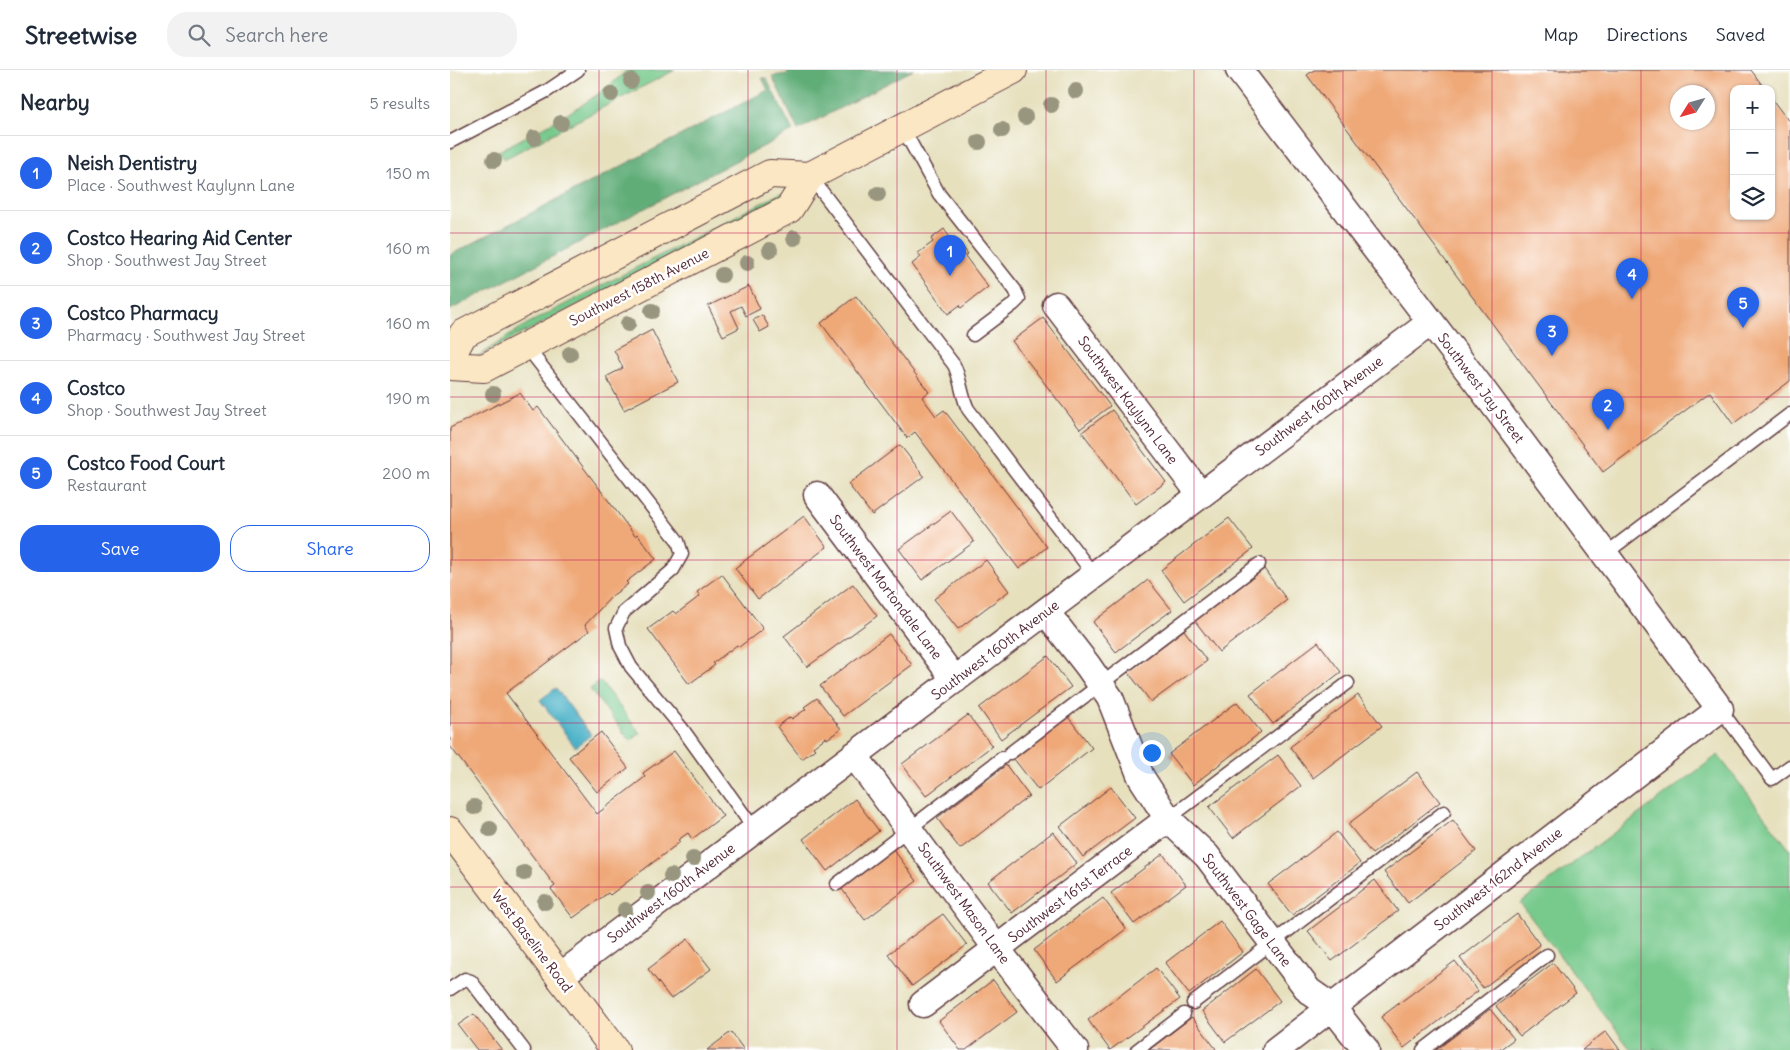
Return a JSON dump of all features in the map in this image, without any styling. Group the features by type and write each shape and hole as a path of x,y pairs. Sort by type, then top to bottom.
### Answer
{"main road":[{"path":"450,358 463,334 770,174 810,176 1013,70"},
{"name":"Southwest 158th Avenue","path":"450,366 484,368 790,209 810,176"},
{"name":"West Baseline Road","path":"450,831 615,1050"}],"street":[{"name":"Southwest Jay Street","path":"1240,70 1720,709"},
{"name":"Southwest Kaylynn Lane","path":"1056,305 1201,495"},
{"name":"Southwest 160th Avenue","path":"559,977 1431,322"},
{"name":"Southwest Mortondale Lane","path":"817,494 955,680"},
{"name":"Southwest Gage Lane","path":"1046,612 1110,698 1141,777 1168,819 1207,856 1309,991 1332,1007 1366,1050"},
{"name":"Southwest 162nd Avenue","path":"1276,1050 1720,709"},
{"name":"Southwest Mason Lane","path":"854,755 997,949 1075,1050"},
{"name":"Southwest 161st Terrace","path":"923,1004 1168,819"}],"lane":[{"path":"450,142 547,91 578,70"},
{"path":"902,127 939,194 1015,290 1019,299 973,335"},
{"path":"810,176 954,365 968,409 1094,575"},
{"path":"526,346 678,541 682,554 673,570 624,612 616,628 620,646 632,666 681,727 755,830"},
{"path":"1605,554 1790,414"},
{"path":"837,884 1259,564"},
{"path":"1168,819 1348,683"},
{"path":"1720,709 1772,779 1790,766"},
{"path":"1193,1003 1444,812"},
{"path":"1423,1050 1547,955"},
{"path":"450,989 465,979 471,981 524,1050"},
{"path":"1137,1050 1184,1014"}],"green space":[{"path":"627,70 675,70 504,159 499,151 582,105 613,83"},
{"path":"789,70 913,70 798,130 772,76 787,74"},
{"path":"762,78 766,78 793,131 450,310 450,255 768,90"},
{"path":"781,193 784,197 477,357 527,324"},
{"path":"600,681 640,733 630,741 590,689"},
{"path":"1718,755 1790,850 1790,1050 1631,1050 1520,903"}],"water":[{"path":"556,688 591,735 575,747 540,700"}],"building":[{"path":"1314,70 1751,70 1762,85 1730,85 1730,220 1775,220 1775,103 1790,123 1790,381 1733,424 1710,392 1603,472 1307,75"},
{"path":"944,229 951,239 955,237 968,254 965,256 988,287 961,308 960,305 948,314 912,264 921,257 918,253 933,242 931,239"},
{"path":"749,286 760,309 746,316 741,306 731,311 739,328 723,336 708,306"},
{"path":"856,296 929,392 922,397 936,416 944,410 1047,547 1019,569 915,432 907,438 821,323"},
{"path":"762,315 769,327 760,332 753,320"},
{"path":"1043,318 1110,406 1080,429 1012,341"},
{"path":"652,330 678,382 624,410 606,377 623,368 614,350"},
{"path":"520,393 533,411 538,407 635,536 637,534 656,559 626,582 628,584 612,596 585,625 589,631 506,693 597,814 645,777 643,773 674,751 723,816 692,839 688,833 678,840 680,842 610,895 608,893 573,918 551,889 555,886 450,746 450,428"},
{"path":"1112,410 1166,482 1136,504 1082,432"},
{"path":"900,445 924,476 872,515 848,484"},
{"path":"951,511 974,542 922,580 899,549"},
{"path":"804,516 827,547 758,599 735,568"},
{"path":"1229,518 1253,549 1184,601 1161,570"},
{"path":"986,560 1009,591 958,629 934,599"},
{"path":"1264,569 1287,600 1219,652 1195,621"},
{"path":"722,574 763,629 739,647 737,645 713,663 715,665 689,684 648,629 673,611 676,614 700,596 697,592"},
{"path":"1148,580 1172,610 1116,652 1093,622"},
{"path":"853,584 877,616 807,667 784,636"},
{"path":"1184,630 1207,661 1151,702 1128,672"},
{"path":"889,634 912,665 843,716 820,686"},
{"path":"1318,642 1341,672 1273,724 1250,694"},
{"path":"1048,656 1071,687 1001,739 979,708"},
{"path":"1358,695 1382,726 1313,778 1290,747"},
{"path":"817,698 841,729 813,747 815,749 802,759 777,727 790,717 792,719 806,709 804,707"},
{"path":"1237,702 1261,732 1193,785 1169,754"},
{"path":"968,715 992,746 926,796 902,764"},
{"path":"1068,717 1092,748 1038,790 1014,759"},
{"path":"601,732 628,768 597,792 569,757"},
{"path":"1278,755 1301,786 1233,838 1209,807"},
{"path":"1006,765 1029,796 960,849 937,818"},
{"path":"1417,772 1440,802 1372,854 1348,824"},
{"path":"1111,787 1135,818 1083,857 1060,826"},
{"path":"855,799 879,831 827,871 803,839"},
{"path":"1453,820 1476,851 1408,903 1384,872"},
{"path":"1053,832 1077,863 1012,913 988,882"},
{"path":"1337,832 1360,863 1292,915 1268,884"},
{"path":"893,849 917,881 865,920 841,888"},
{"path":"1163,854 1186,885 1134,924 1111,893"},
{"path":"1375,880 1398,911 1332,961 1308,931"},
{"path":"1103,898 1126,929 1057,981 1034,950"},
{"path":"943,914 967,945 912,986 888,954"},
{"path":"1517,914 1540,945 1483,988 1460,958"},
{"path":"1220,921 1243,952 1189,994 1165,963"},
{"path":"688,939 711,969 671,999 648,969"},
{"path":"1455,961 1478,991 1404,1048 1381,1017"},
{"path":"1553,963 1576,993 1520,1036 1496,1006"},
{"path":"1156,968 1180,999 1110,1050 1088,1020"},
{"path":"1256,969 1280,1001 1225,1042 1202,1011"},
{"path":"993,980 1017,1012 966,1050 960,1050 939,1021"},
{"path":"1490,1009 1514,1039 1499,1050 1436,1050"},
{"path":"474,1014 502,1050 477,1050 458,1025"},
{"path":"1192,1017 1216,1049 1149,1050"},
{"path":"1606,1031 1620,1050 1582,1050 1587,1046"},
{"path":"731,1032 744,1050 707,1050"}],"place":[{"name":"Neish Dentistry","path":"950,276"},
{"name":"Costco","path":"1632,299"},
{"name":"Costco Food Court","path":"1743,328"},
{"name":"Costco Pharmacy","path":"1552,356"},
{"name":"Costco Hearing Aid Center","path":"1608,430"}]}
